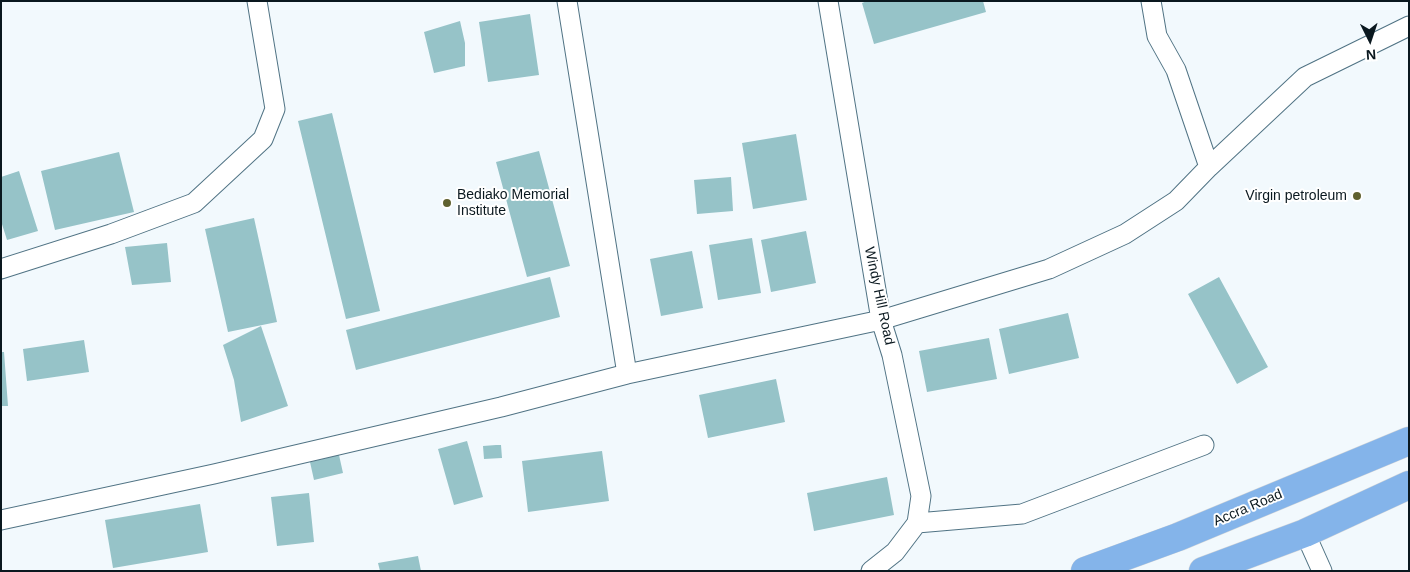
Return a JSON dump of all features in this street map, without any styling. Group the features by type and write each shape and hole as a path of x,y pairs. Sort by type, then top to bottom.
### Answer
{"highway":[{"name":"Accra Road","path":"1085,571 1178,537 1409,441"},
{"path":"1203,571 1305,533 1409,485"}],"street":[{"path":"1,268 111,234 194,203 263,139 275,109 257,1"},
{"path":"567,1 627,374"},
{"name":"Windy Hill Road","path":"828,1 881,320 892,356 921,496 917,523 895,552 871,571"},
{"path":"1151,1 1157,36 1176,70 1209,167"},
{"path":"1,520 214,474 492,409 627,374 881,320 1049,269 1125,234 1176,201 1305,76 1409,26"},
{"path":"917,523 1022,514 1204,445"},
{"path":"1305,533 1322,571"}],"building":[{"path":"867,1 983,1 986,12 874,44 862,3"},
{"path":"530,14 539,75 488,82 479,22"},
{"path":"460,21 465,43 465,66 434,73 424,32"},
{"path":"332,113 380,311 346,319 298,121"},
{"path":"796,134 807,200 753,209 742,143"},
{"path":"539,151 570,266 527,277 496,162"},
{"path":"119,152 134,212 55,230 41,171"},
{"path":"19,171 38,231 7,240 1,221 1,177"},
{"path":"731,177 733,211 697,214 694,180"},
{"path":"254,218 277,322 228,332 205,229"},
{"path":"806,231 816,283 771,292 761,240"},
{"path":"752,238 761,293 718,300 709,245"},
{"path":"167,243 171,282 132,285 125,247"},
{"path":"692,251 703,308 661,316 650,259"},
{"path":"550,277 560,317 356,370 346,330"},
{"path":"1219,277 1268,367 1237,384 1188,294"},
{"path":"1068,313 1079,358 1009,374 999,329"},
{"path":"261,326 288,406 241,422 234,380 223,345"},
{"path":"989,338 997,379 927,392 919,351"},
{"path":"84,340 89,372 27,381 23,349"},
{"path":"1,352 4,352 8,406 1,406"},
{"path":"776,379 785,422 708,438 699,395"},
{"path":"467,441 483,497 454,505 438,449"},
{"path":"501,445 502,458 484,459 483,446"},
{"path":"602,451 609,501 528,512 522,461"},
{"path":"339,455 343,473 314,480 310,462"},
{"path":"887,477 894,515 814,531 807,493"},
{"path":"309,493 314,542 277,546 271,497"},
{"path":"200,504 208,552 113,568 105,520"},
{"path":"418,556 421,571 380,571 378,563"}],"place":[{"name":"Virgin petroleum","path":"1357,196"},
{"name":"Bediako Memorial Institute","path":"447,203"}]}
